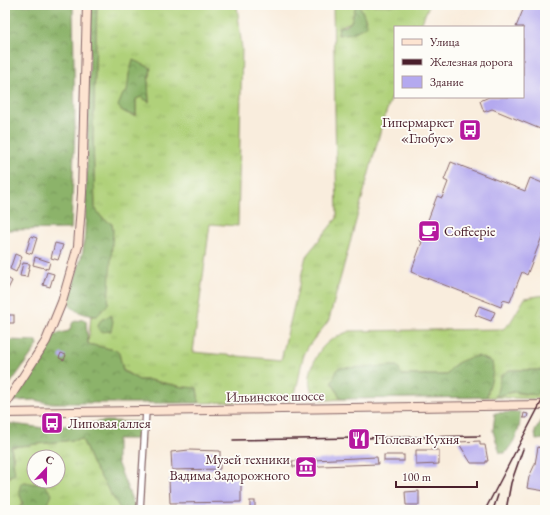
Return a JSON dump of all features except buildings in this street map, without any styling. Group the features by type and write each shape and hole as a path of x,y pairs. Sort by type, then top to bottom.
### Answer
{"main road":[{"path":"5,405 51,331 62,302 78,246 82,200 86,5"},
{"name":"Ильинское шоссе","path":"5,413 545,405"}],"street":[{"path":"140,510 146,411"}],"green space":[{"path":"5,5 73,5 75,126 71,229 5,230"},
{"path":"97,5 237,5 242,49 238,226 210,224 193,352 281,360 306,256 337,218 333,5 356,5 351,22 339,27 338,35 366,20 359,5 429,5 420,26 394,26 394,92 384,118 329,320 306,350 292,400 199,403 197,388 183,387 150,380 139,380 123,370 119,353 115,350 88,344 91,316 97,316 112,224 102,218 95,208 93,138","holes":["151,73 148,82 149,102 141,97 136,99 136,115 131,115 121,110 129,88 129,74"]},
{"path":"97,5 93,138 95,208 102,218 112,224 113,230 108,304 97,316 76,311 68,302 83,251 85,232 91,8"},
{"path":"356,5 359,5 362,10 366,26 353,33 338,35 339,27 346,26 351,22"},
{"path":"133,60 151,68 148,82 149,102 141,97 136,99 136,115 126,113 118,106 123,94 127,92 129,74"},
{"path":"545,295 545,374 543,370 509,370 497,396 514,392 531,395 543,383 545,375 545,385 538,399 487,397 492,376 492,362 472,360 466,360 455,364 448,375 402,375 332,382 341,399 324,400 315,395 311,390 310,375 319,352 329,342 350,331 503,329 510,323 525,298"},
{"path":"110,315 113,321 111,331 100,332 98,326 100,321"},
{"path":"83,319 86,321 88,344 115,350 119,353 123,371 139,380 149,380 183,387 197,388 199,403 48,403 34,400 13,401 15,395 51,335 69,331 73,322"},
{"path":"5,340 37,341 38,345 5,391"},
{"path":"478,356 492,362 492,376 487,397 341,399 332,382 338,368 397,366 402,375 447,375 456,364"},
{"path":"509,370 543,370 545,375 539,392 536,395 514,392 496,396 501,376"},
{"path":"520,412 520,424 515,439 505,453 500,453 493,431 495,413"},
{"path":"545,415 545,439 536,440 535,431"},
{"path":"107,421 141,422 140,439 117,439 117,462 136,510 121,510 92,463 82,439 11,447 15,474 5,478 5,423 44,428"},
{"path":"82,439 92,463 121,510 43,510 45,504 51,498 46,489 66,489 66,449 26,449 26,482 22,503 17,509 5,510 5,478 9,478 14,460 11,447"},
{"path":"26,482 26,489 48,489 52,494 43,510 16,510 23,504 19,491 21,483"}],"railway":[{"path":"485,510 545,395"},
{"path":"233,440 480,436"},
{"path":"506,510 511,483 523,449"},
{"path":"493,510 498,495"}],"place":[{"name":"Гипермаркет «Глобус»","path":"470,130"},
{"name":"Coffeepie","path":"429,231"},
{"name":"Липовая аллея","path":"52,423"},
{"name":"Полевая Кухня","path":"359,439"},
{"name":"Музей техники Вадима Задорожного","path":"306,467"}]}
